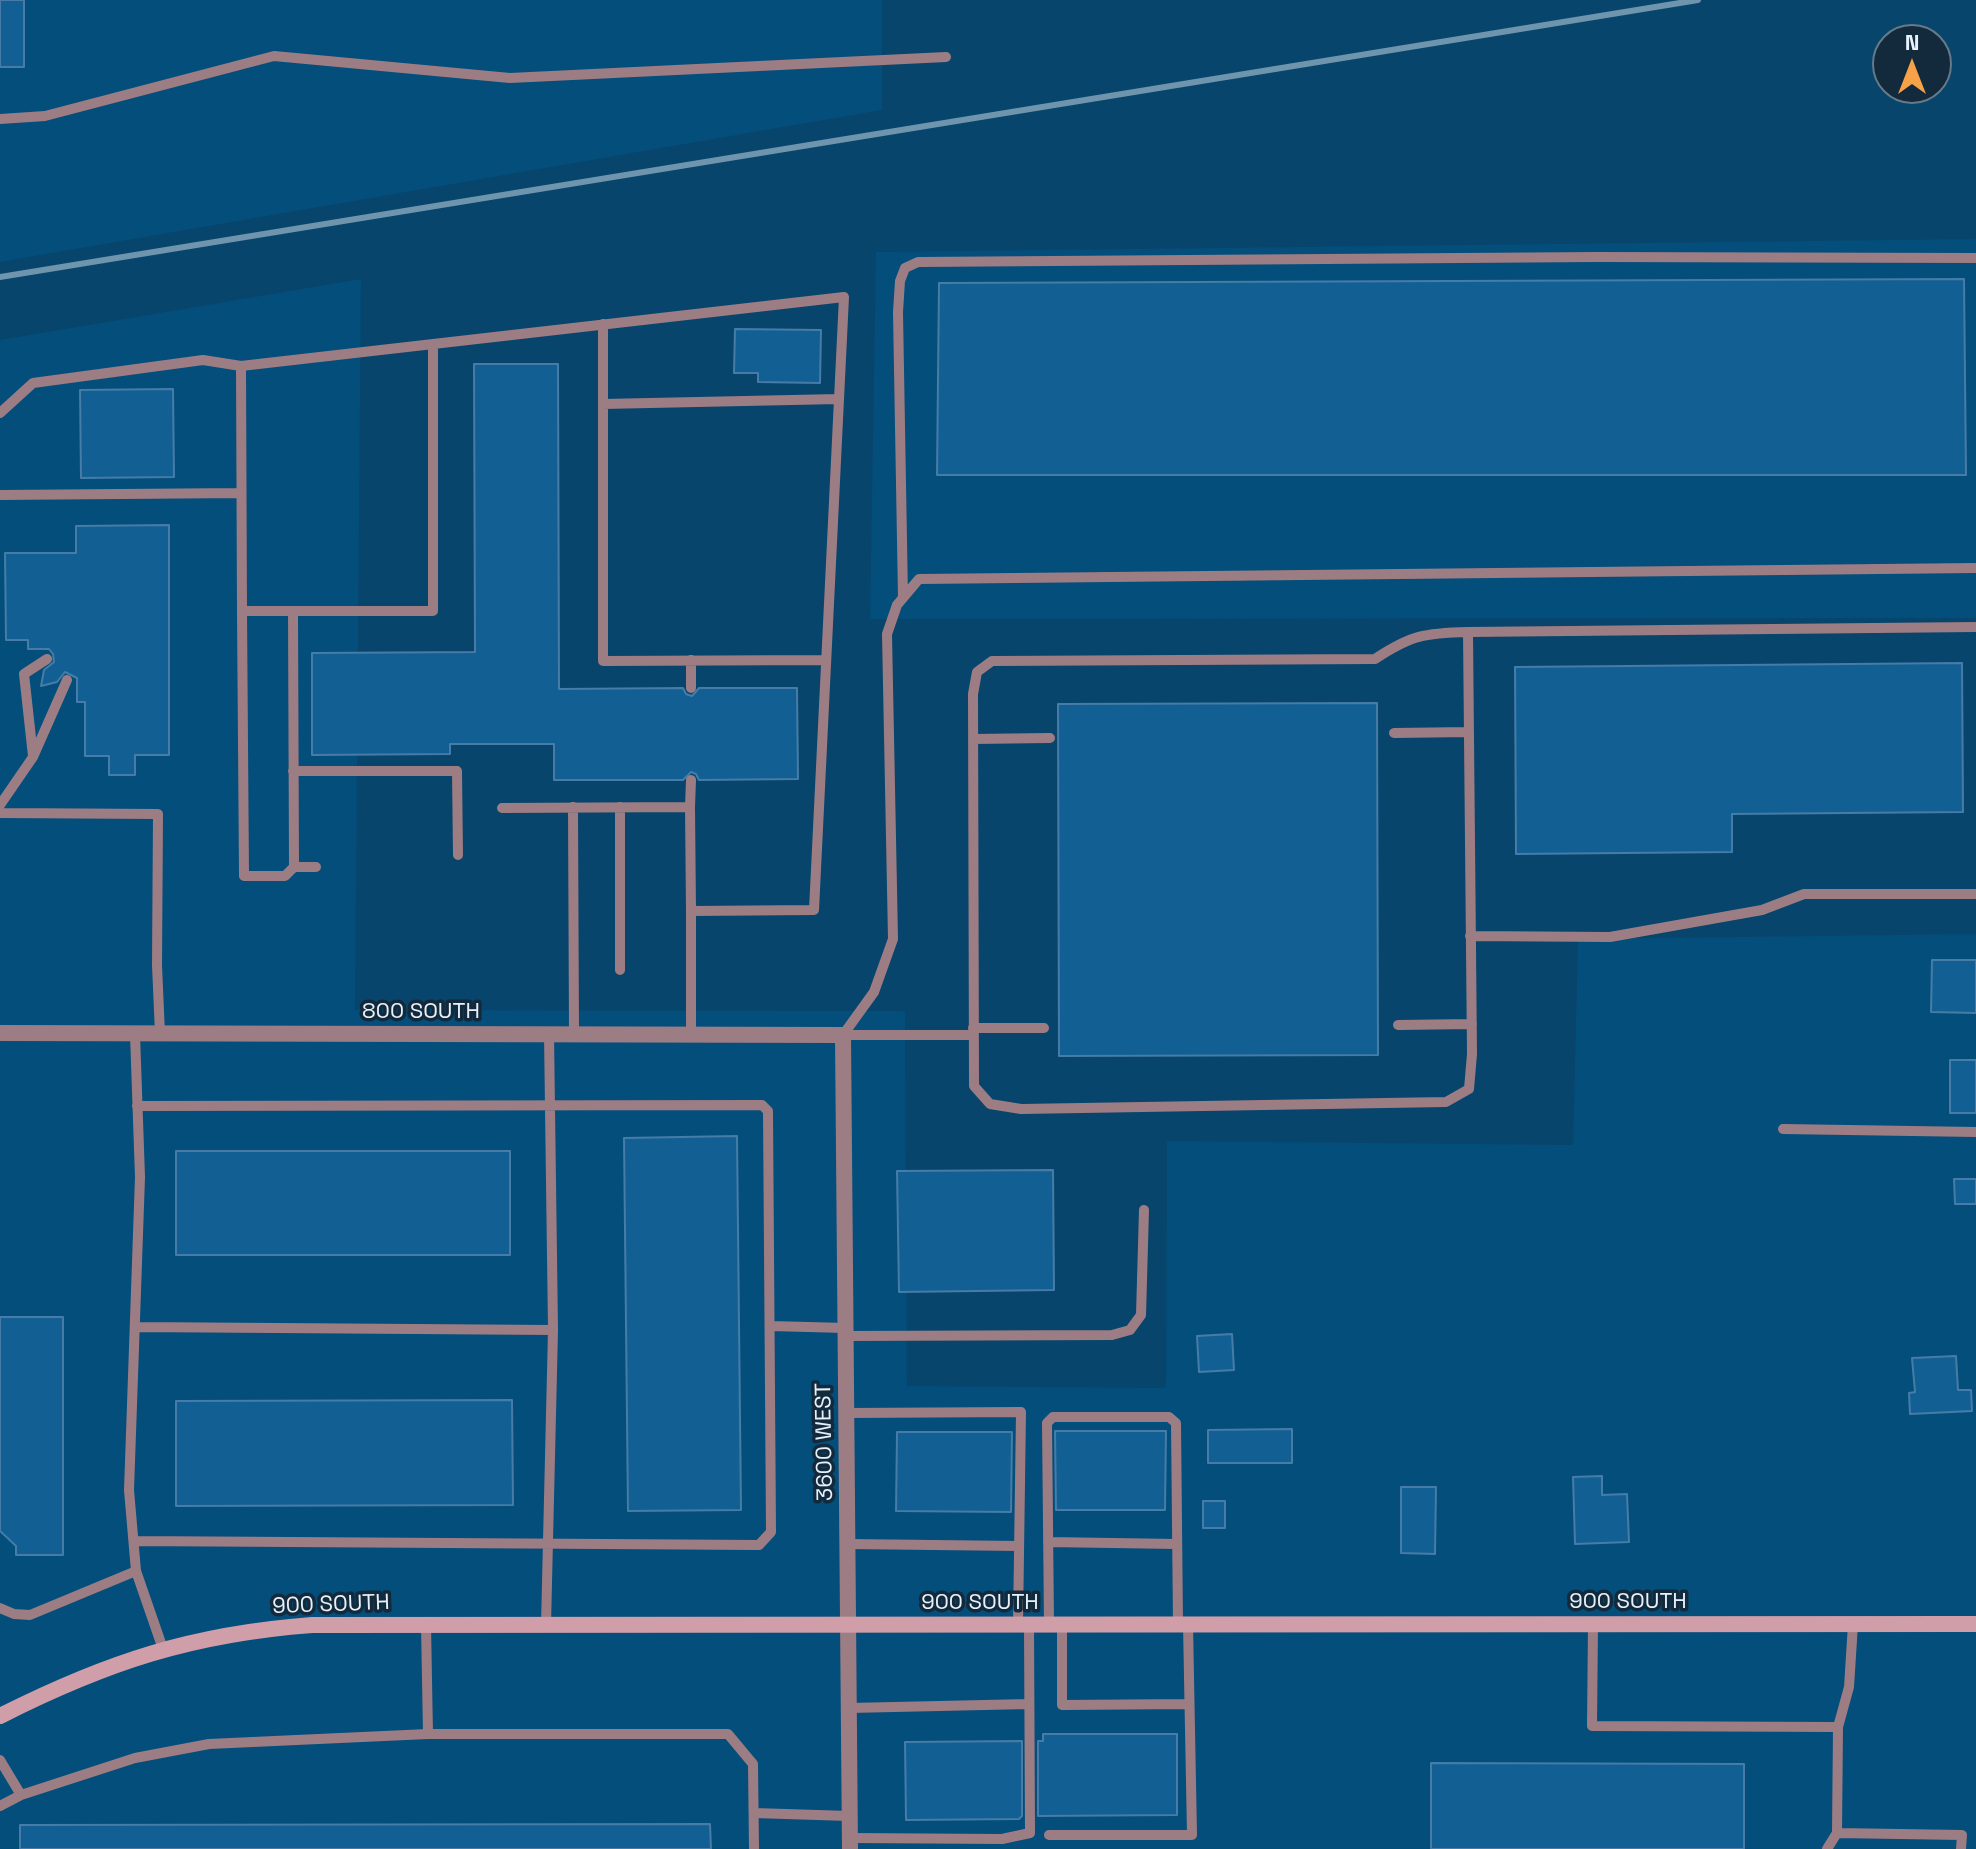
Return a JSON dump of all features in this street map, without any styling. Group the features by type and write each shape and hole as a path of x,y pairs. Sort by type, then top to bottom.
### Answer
{"street":[{"name":"800 SOUTH","path":"0,1033 843,1035"},
{"name":"3600 WEST","path":"843,1035 850,1844"},
{"name":"900 SOUTH","path":"0,1716 89,1673 163,1649 222,1635 282,1628 426,1625 1976,1624"}],"lane":[{"path":"0,119 45,116 274,56 510,78 946,57"},
{"path":"903,598 898,312 900,281 905,268 918,262 1596,257 1976,258"},
{"path":"0,413 33,383 203,360 241,366 844,297 814,910 691,911"},
{"path":"603,324 603,661 826,660"},
{"path":"242,611 433,611 433,344"},
{"path":"241,366 244,876 285,876 294,867 316,867"},
{"path":"603,404 839,399"},
{"path":"0,495 241,493"},
{"path":"843,1035 874,992 893,939 887,634 897,605 919,579 1976,568"},
{"path":"293,611 294,867"},
{"path":"1468,632 1472,1024 1469,1089 1446,1102 1021,1109 990,1104 974,1086 973,694 977,672 992,661 1375,659 1397,644 1424,633 1468,632 1976,627"},
{"path":"33,757 24,674 47,659"},
{"path":"691,660 691,688"},
{"path":"0,805 33,757 67,680"},
{"path":"1394,733 1469,732"},
{"path":"973,739 1050,738"},
{"path":"293,771 457,771 458,855"},
{"path":"691,780 691,1035"},
{"path":"573,807 574,1034"},
{"path":"620,807 620,970"},
{"path":"502,808 690,807"},
{"path":"0,813 158,814 160,1034"},
{"path":"1470,936 1610,937 1762,910 1804,894 1976,894"},
{"path":"1398,1025 1472,1024"},
{"path":"843,1035 1044,1028"},
{"path":"135,1034 140,1177 129,1490 136,1571 163,1649"},
{"path":"546,1625 553,1330 549,1034"},
{"path":"134,1541 759,1545 771,1532 768,1111 762,1105 137,1106"},
{"path":"1783,1129 1976,1132"},
{"path":"770,1326 846,1332 1112,1335 1130,1330 1141,1315 1144,1210"},
{"path":"136,1327 553,1330"},
{"path":"846,1413 1021,1412 1019,1546 1029,1704 1030,1833 1002,1839 850,1844"},
{"path":"1049,1835 1192,1835 1189,1704 1177,1544 1176,1423 1169,1417 1049,1418 1048,1542 1062,1705 1189,1704"},
{"path":"1048,1542 1177,1544"},
{"path":"848,1544 1019,1546"},
{"path":"0,1608 14,1614 30,1615 136,1571"},
{"path":"1593,1624 1592,1726 1838,1727"},
{"path":"1827,1849 1837,1833 1838,1727 1849,1687 1853,1624"},
{"path":"426,1625 428,1734"},
{"path":"849,1708 1029,1704"},
{"path":"0,1806 21,1795 135,1758 209,1744 428,1734 728,1734 753,1764 754,1849"},
{"path":"0,1760 21,1795"},
{"path":"754,1813 849,1816"},
{"path":"1837,1833 1962,1835 1961,1849"}],"shaded area":[{"path":"0,0 882,0 882,110 0,262"},
{"path":"1976,239 1976,618 870,619 876,252"},
{"path":"361,279 355,1010 905,1011 907,1386 1166,1388 1167,1141 1573,1145 1578,939 1976,934 1976,1849 0,1849 0,340"}],"building":[{"path":"0,0 24,0 24,67 0,67"},
{"path":"1964,279 1966,475 937,475 939,283"},
{"path":"735,329 821,330 820,383 758,382 758,373 734,373"},
{"path":"474,364 558,364 559,689 683,688 686,694 692,696 699,688 797,688 798,779 699,780 691,772 683,780 554,780 554,744 450,744 450,754 312,755 312,653 475,652"},
{"path":"173,389 174,477 81,478 80,390"},
{"path":"169,525 169,755 135,755 135,775 109,775 109,756 85,756 85,702 77,702 77,678 65,672 57,682 41,686 44,670 54,662 53,654 49,649 28,649 28,640 6,640 5,553 76,553 76,526"},
{"path":"1962,663 1963,812 1732,814 1732,852 1516,854 1515,667"},
{"path":"1377,703 1378,1055 1059,1056 1058,704"},
{"path":"1932,960 1976,960 1976,1013 1931,1012"},
{"path":"1950,1060 1976,1060 1976,1113 1950,1113"},
{"path":"737,1136 741,1510 628,1511 624,1138"},
{"path":"176,1151 510,1151 510,1255 176,1255"},
{"path":"1053,1170 1054,1290 899,1292 897,1171"},
{"path":"1954,1179 1976,1179 1976,1204 1955,1204"},
{"path":"0,1317 63,1317 63,1555 16,1555 16,1546 0,1531"},
{"path":"1232,1334 1234,1370 1199,1372 1197,1336"},
{"path":"1956,1356 1958,1390 1971,1390 1972,1411 1910,1414 1909,1393 1915,1392 1912,1358"},
{"path":"512,1400 513,1505 176,1506 176,1401"},
{"path":"1292,1429 1292,1463 1208,1463 1208,1430"},
{"path":"1055,1431 1166,1431 1165,1510 1056,1510"},
{"path":"897,1432 1012,1432 1011,1512 896,1511"},
{"path":"1602,1476 1602,1495 1627,1494 1629,1542 1575,1544 1573,1477"},
{"path":"1401,1487 1436,1487 1435,1554 1401,1553"},
{"path":"1203,1501 1225,1501 1225,1528 1203,1528"},
{"path":"1043,1734 1177,1734 1177,1815 1038,1816 1038,1741 1043,1741"},
{"path":"1022,1741 1022,1816 1019,1819 906,1820 905,1742"},
{"path":"1431,1763 1744,1764 1744,1849 1431,1849"},
{"path":"710,1824 711,1849 20,1849 20,1825"}],"railway":[{"path":"0,277 1698,0"}]}
